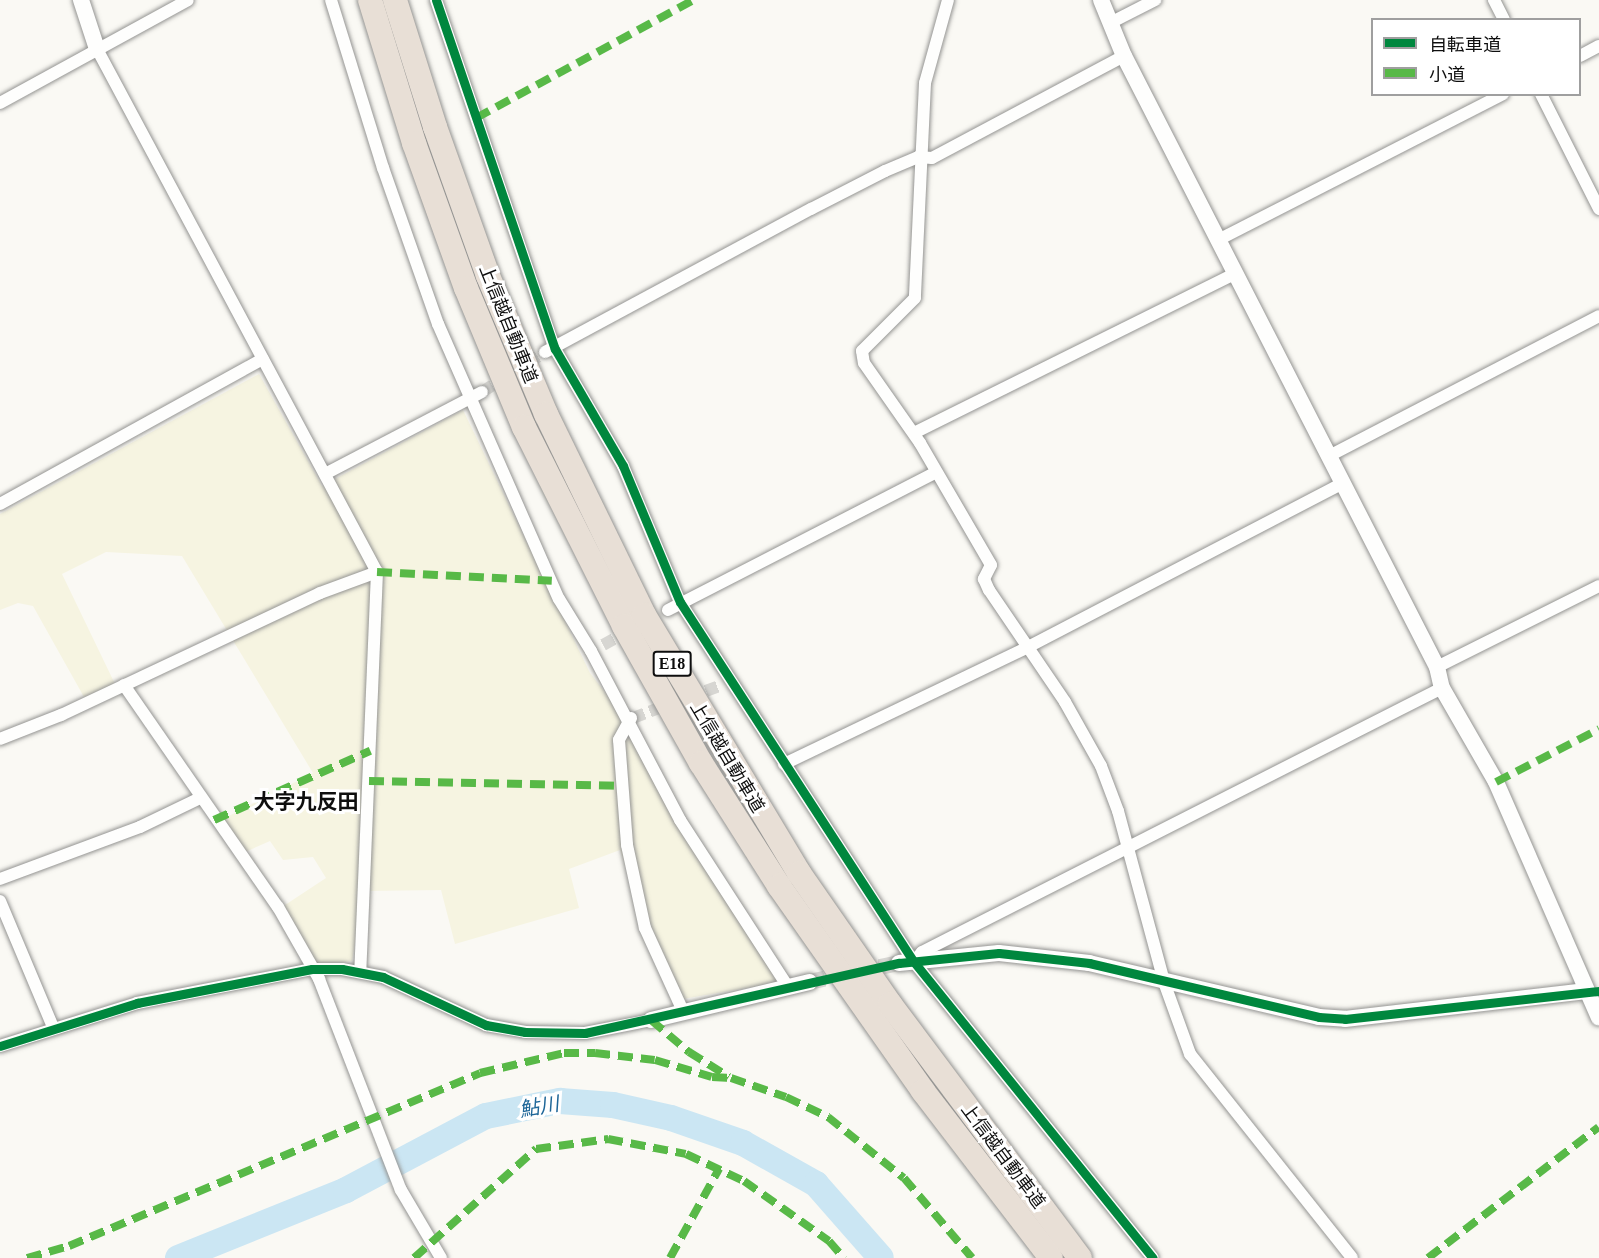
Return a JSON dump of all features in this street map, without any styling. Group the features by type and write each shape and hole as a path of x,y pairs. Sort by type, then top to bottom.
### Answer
{"highway":[{"name":"上信越自動車道","path":"370,0 414,143 466,288 524,427 624,626 701,763 779,886 923,1091 1051,1258"},
{"name":"上信越自動車道","path":"395,0 488,276 546,414 645,615 729,761 806,882 897,1013 1080,1258"}],"street":[{"path":"81,0 98,49 377,572 360,970"},
{"path":"0,102 188,0"},
{"path":"331,0 384,173 468,399 559,599 630,719 680,820 788,987"},
{"path":"436,0 550,351 623,466 680,602 726,683 784,764 907,963 1153,1258"},
{"path":"948,0 925,82 918,157 915,297 862,351 864,363 914,433 935,473 991,565 984,579 989,590 1028,647 1101,766 1128,846 1164,982 1190,1054 1352,1258"},
{"path":"1101,0 1124,57 1437,667 1442,688 1496,782 1593,991 1599,1018"},
{"path":"1110,23 1155,0"},
{"path":"1494,0 1503,18"},
{"path":"1581,55 1599,46"},
{"path":"550,351 811,209 918,157 932,158 1124,57"},
{"path":"1218,240 1499,96"},
{"path":"1542,96 1599,209"},
{"path":"914,433 1235,274"},
{"path":"1329,456 1599,316"},
{"path":"0,504 263,359"},
{"path":"325,474 482,392"},
{"path":"668,610 935,473"},
{"path":"784,764 1028,647 1343,483"},
{"path":"0,739 124,685 320,593 377,572"},
{"path":"1437,667 1599,586"},
{"path":"591,651 603,645"},
{"path":"124,685 200,798 278,907 312,969 401,1190 441,1258"},
{"path":"907,963 922,952 1128,846 1442,688"},
{"path":"630,719 619,740 627,845 645,928 683,1011"},
{"path":"0,879 140,827 200,798"},
{"path":"0,901 53,1026"},
{"path":"907,963 999,952 1089,963 1319,1017 1345,1019 1593,991"},
{"path":"0,1046 53,1026 137,1003 312,969 360,970 418,991 486,1025 525,1032 585,1033 651,1020 809,982"}],"shaded area":[{"path":"259,374 322,486 463,410 590,673 627,720 781,982 677,1000 659,964 620,850 569,869 579,908 455,944 441,890 364,891 352,961 313,965 282,907 326,878 313,857 283,860 270,841 243,853 219,821 313,773 182,556 106,552 62,574 115,684 84,697 33,606 18,603 0,610 0,514"}],"waterway":[{"name":"鮎川","path":"178,1258 346,1190 486,1116 560,1101 613,1105 671,1118 743,1143 816,1184 881,1258"}],"tunnel":[{"path":"482,392 545,352"},
{"path":"603,645 630,630"},
{"path":"689,697 722,685"},
{"path":"633,718 672,703"},
{"path":"809,982 899,963"}],"marked path":[{"path":"476,118 693,0"},
{"path":"377,572 552,581"},
{"path":"1496,782 1599,729"},
{"path":"214,820 370,751"},
{"path":"369,781 620,786"},
{"path":"651,1020 689,1052 729,1077"},
{"path":"27,1258 69,1246 480,1073 564,1053 595,1053 655,1060 712,1077 731,1078 786,1097 828,1117 904,1178 972,1258"},
{"path":"1428,1258 1599,1127"},
{"path":"414,1258 536,1149 608,1139 686,1154 744,1181 829,1241 844,1258"},
{"path":"670,1258 719,1169"}],"cycle path":[{"path":"436,0 555,349 623,466 680,602 914,962 1153,1258"},
{"path":"0,1046 137,1003 312,969 342,969 383,977 486,1025 525,1032 585,1033 899,963 999,953 1089,963 1319,1017 1345,1019 1599,991"}],"district":[{"name":"大字九反田","path":"306,802"}]}
